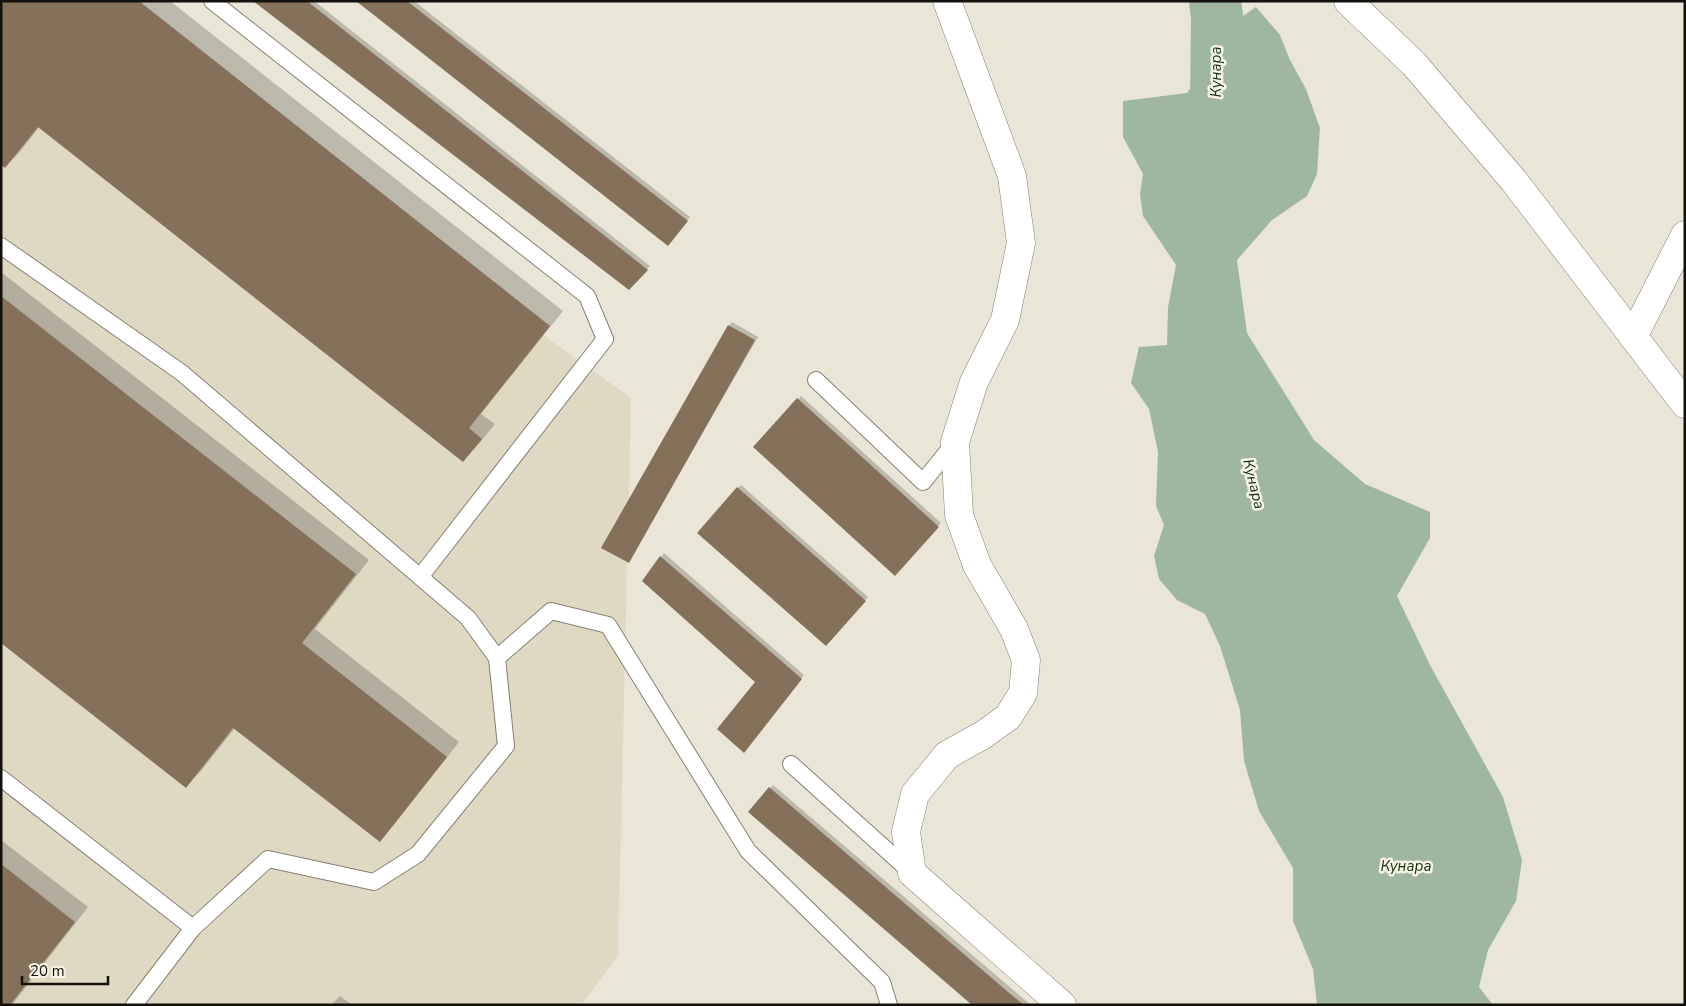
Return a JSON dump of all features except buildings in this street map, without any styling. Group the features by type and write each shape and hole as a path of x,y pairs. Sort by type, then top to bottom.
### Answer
{"street":[{"path":"947,1 1012,176 1020,243 1005,320 974,382 955,442 958,515 977,565 1014,629 1026,660 1023,694 1008,717 983,735 947,755 915,794 906,832 912,873 1062,1005"},
{"path":"1348,1 1414,64 1514,181 1685,404"},
{"path":"1633,337 1685,235"}],"lane":[{"path":"212,1 587,296 604,339 420,577"},
{"path":"1,246 182,373 468,618 497,658 506,746 418,854 374,882 268,859 193,928 134,1005"},
{"path":"816,380 923,482 955,442"},
{"path":"497,658 551,612 608,625 748,851 882,982 889,1005"},
{"path":"791,764 912,873"},
{"path":"1,778 193,928"}],"shaded area":[{"path":"1,1 78,1 631,398 618,956 581,1005 1,1005"}],"water":[{"name":"Кунара","path":"1256,7 1280,35 1290,60 1306,89 1320,128 1317,174 1307,196 1272,220 1237,260 1247,333 1314,440 1365,484 1430,512 1430,538 1397,596 1430,665 1503,797 1522,860 1516,901 1488,950 1479,987 1493,1005 1317,1005 1313,969 1293,921 1293,868 1259,811 1244,761 1240,710 1220,646 1205,614 1177,600 1159,579 1154,556 1164,525 1156,506 1158,452 1149,409 1131,383 1139,347 1167,345 1168,307 1176,265 1143,216 1140,194 1143,174 1123,137 1123,101 1187,93 1204,69 1211,38"}],"waterway":[{"name":"Кунара","path":"1215,1 1217,16 1216,106"}]}
